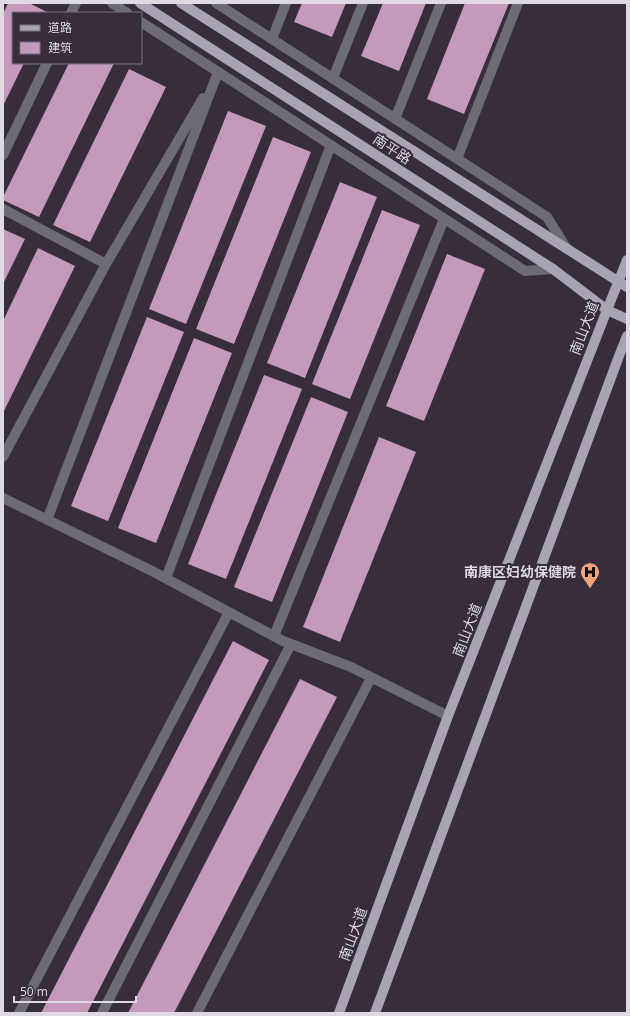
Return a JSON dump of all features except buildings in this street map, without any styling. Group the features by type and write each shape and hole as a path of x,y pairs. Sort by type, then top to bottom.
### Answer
{"main road":[{"name":"南平路","path":"140,3 553,269 606,310 627,319"},
{"name":"南平路","path":"181,3 623,284"},
{"name":"南山大道","path":"339,1013 448,716 606,310 623,284 627,260"},
{"path":"375,1013 489,703 627,336"}],"street":[{"path":"72,12 76,3"},
{"path":"112,3 126,12"},
{"path":"216,3 547,217 567,249"},
{"path":"272,39 286,3"},
{"path":"333,78 363,3"},
{"path":"395,118 441,3"},
{"path":"457,159 518,3"},
{"path":"142,23 525,271 553,269"},
{"path":"3,156 47,64"},
{"path":"3,457 106,264 218,72"},
{"path":"47,520 218,72"},
{"path":"166,578 331,145"},
{"path":"3,209 106,264"},
{"path":"274,636 444,219"},
{"path":"3,498 166,578 274,636 351,667 448,716"},
{"path":"19,1013 229,612"},
{"path":"102,1013 291,644"},
{"path":"198,1013 371,678"}],"place":[{"name":"南康区妇幼保健院","path":"590,589"}]}
